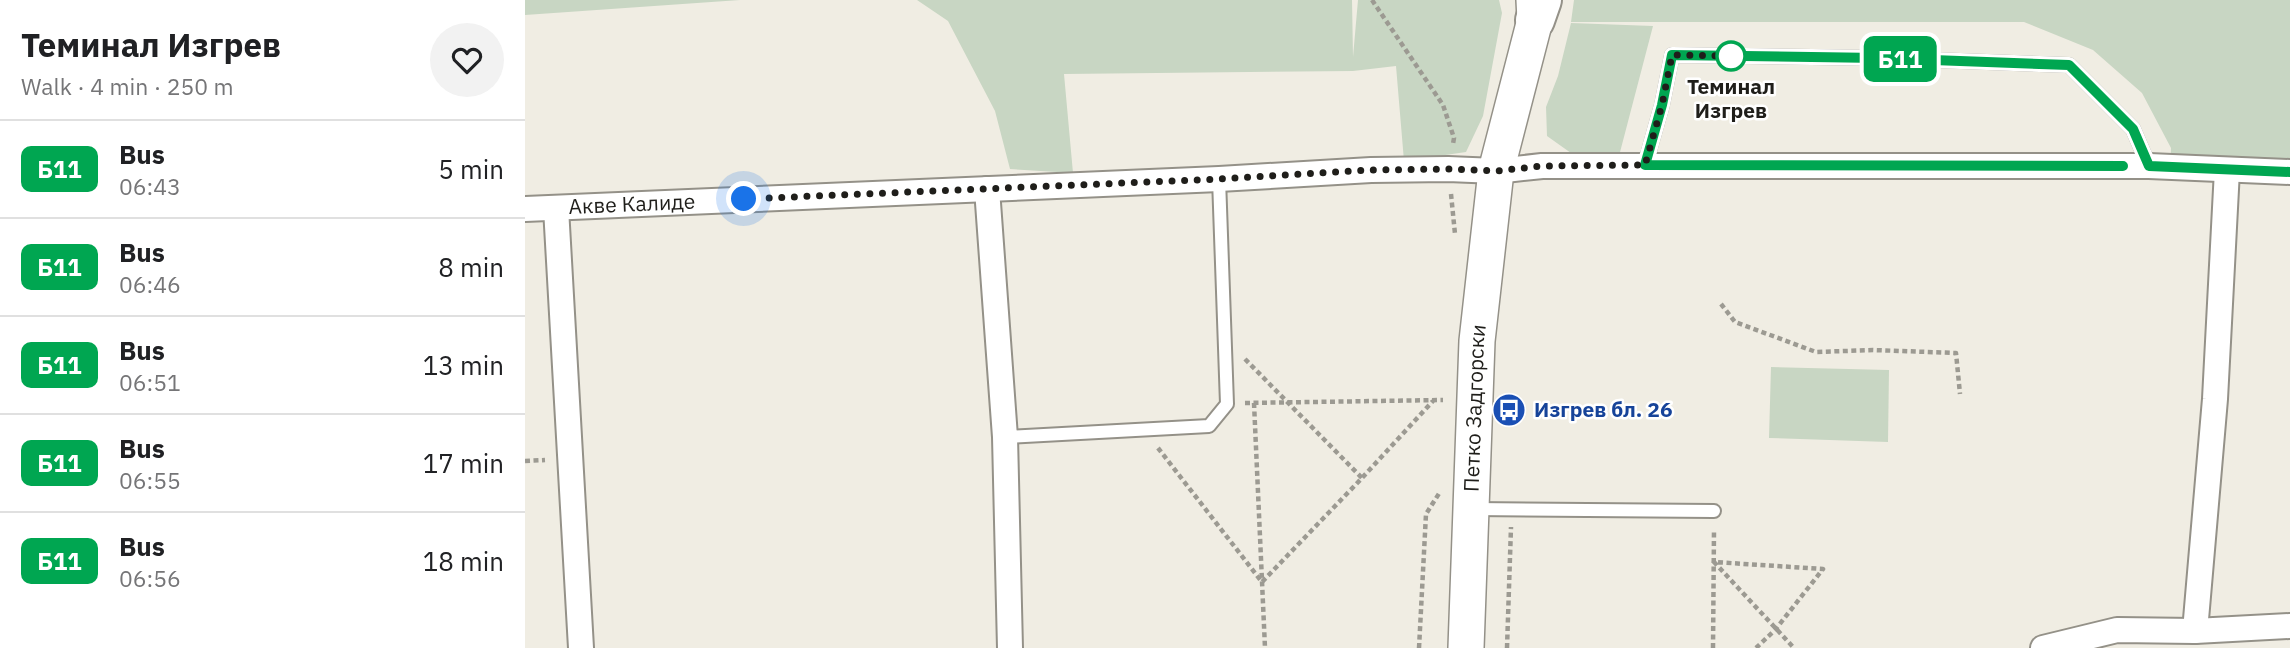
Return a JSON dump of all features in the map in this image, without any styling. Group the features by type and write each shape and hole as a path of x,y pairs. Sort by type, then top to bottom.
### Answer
{"street":[{"name":"Петко Задгорски","path":"1466,648 1464,491 1476,400 1477,341 1496,171 1537,7"},
{"name":"Акве Калиде","path":"525,209 1371,170 1496,171 1542,166 2149,166 2290,172"},
{"path":"2195,631 2215,399 2227,170"},
{"path":"987,189 1005,437 1010,648"},
{"path":"556,208 581,648"},
{"path":"2043,648 2117,630 2195,631 2290,626"}],"lane":[{"path":"1645,165 1662,105 1672,55 2069,65 2133,129 2149,166"},
{"path":"1005,437 1209,426 1227,404 1219,179"},
{"path":"1464,491 1512,509 1714,511"}],"path":[{"path":"1372,0 1443,105 1454,138 1448,169 1455,247"},
{"path":"1721,304 1735,322 1817,352 1873,350 1956,353 1960,394"},
{"path":"1224,338 1362,478"},
{"path":"1227,404 1476,400"},
{"path":"1262,582 1433,401"},
{"path":"1254,403 1265,648"},
{"path":"1144,429 1262,582"},
{"path":"1419,648 1426,514 1464,491"},
{"path":"1507,648 1512,509"},
{"path":"1713,648 1714,511"},
{"path":"1714,562 1823,569 1775,630 1756,648"},
{"path":"1714,562 1794,648"}],"green space":[{"path":"525,0 740,0 525,15"},
{"path":"917,0 1352,0 1353,57 1358,0 1499,0 1502,13 1483,116 1466,152 1404,161 1396,66 1353,71 1064,74 1073,173 1010,169 995,111 948,21"},
{"path":"1574,0 2290,0 2290,175 2170,175 2171,148 2142,93 2093,50 2024,22 1571,22"},
{"path":"1571,23 1653,26 1619,156 1578,158 1547,136 1546,107 1558,76"},
{"path":"1771,367 1889,370 1888,442 1769,438"}],"bus line":[{"name":"Б11","path":"2123,166 1645,165 1662,105 1672,55 1879,58 2069,65 2133,129 2149,166 2290,172"}],"place":[{"name":"Теминал Изгрев","path":"1731,56"},
{"name":"Изгрев бл. 26","path":"1509,410"}],"route":[{"path":"744,199 1371,170 1496,171 1542,166 1645,165 1662,105 1672,55 1731,56"}]}
